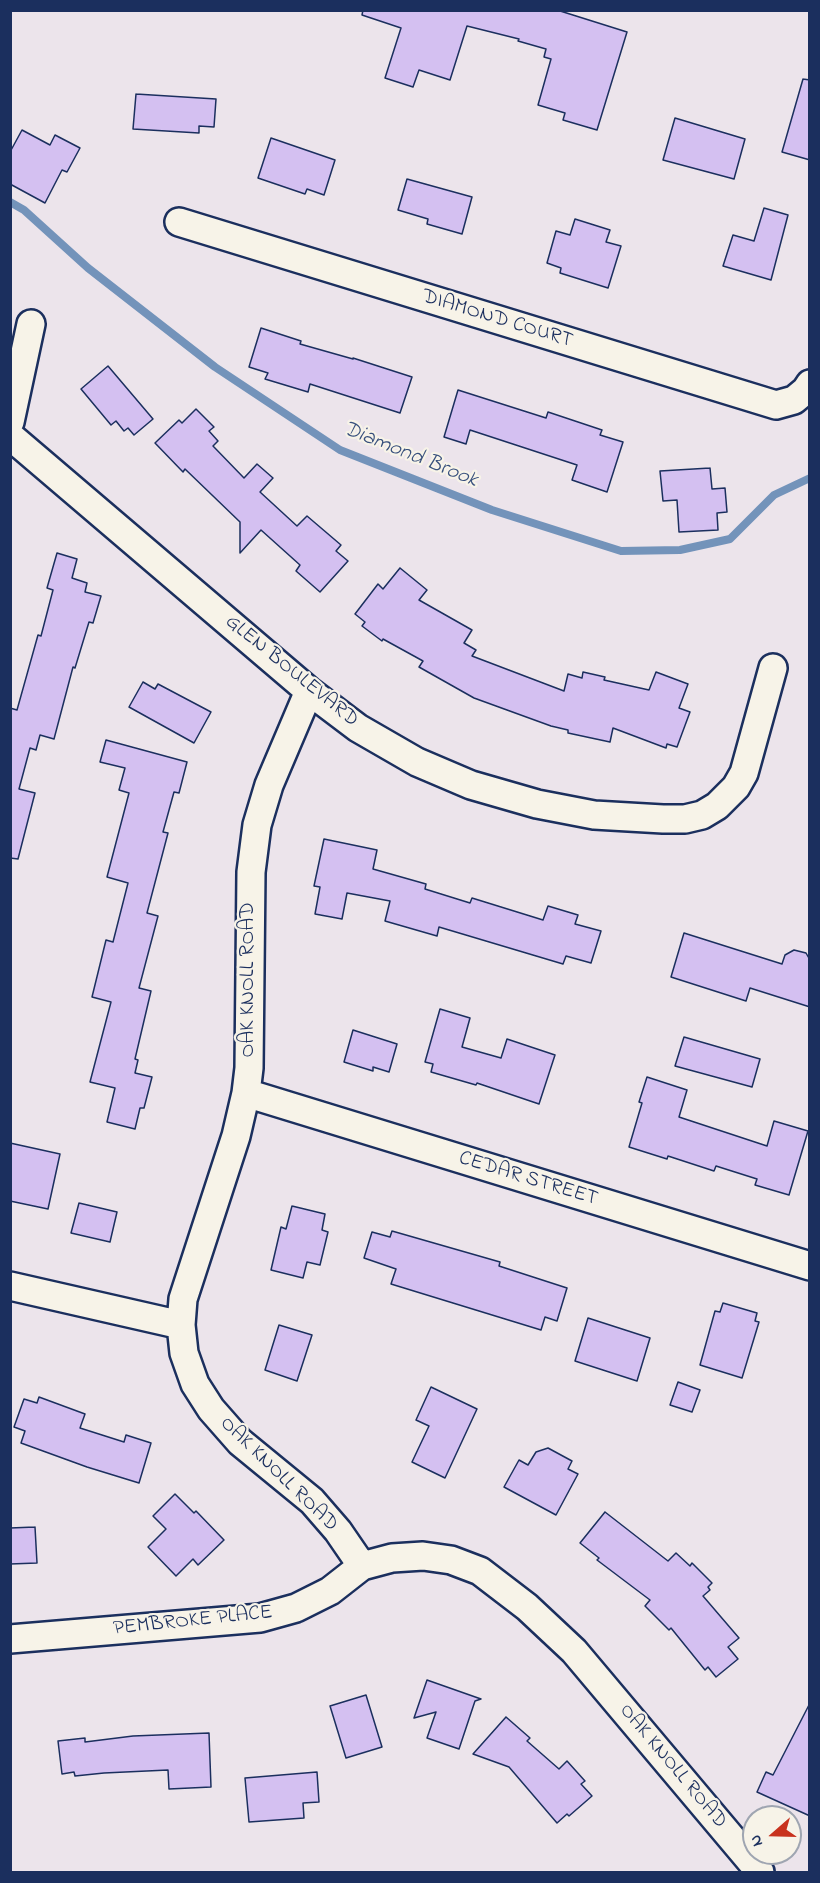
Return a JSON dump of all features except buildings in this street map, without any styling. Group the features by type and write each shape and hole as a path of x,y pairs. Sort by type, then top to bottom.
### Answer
{"street":[{"name":"DIAMOND COURT","path":"179,222 776,405 794,400 810,384"},
{"path":"10,422 31,324"},
{"name":"GLEN BOULEVARD","path":"10,436 309,691 358,728 417,762 471,785 537,804 594,815 685,819 702,815 717,806 736,787 744,772 772,668"},
{"name":"OAK KNOLL ROAD","path":"309,691 269,785 258,825 251,872 249,1068 246,1093 236,1136 183,1299 181,1325 184,1353 195,1384 211,1409 240,1442 312,1501 338,1531 362,1566 402,1557 423,1556 451,1560 480,1571 527,1607 574,1651 602,1682 760,1872"},
{"name":"CEDAR STREET","path":"246,1093 810,1266"},
{"path":"10,1286 181,1325"},
{"name":"PEMBROKE PLACE","path":"10,1639 260,1618 296,1608 330,1592 362,1566"}],"waterway":[{"name":"Diamond Brook","path":"10,202 24,210 88,268 215,367 340,450 492,510 621,551 680,550 730,539 774,495 810,478"}]}
